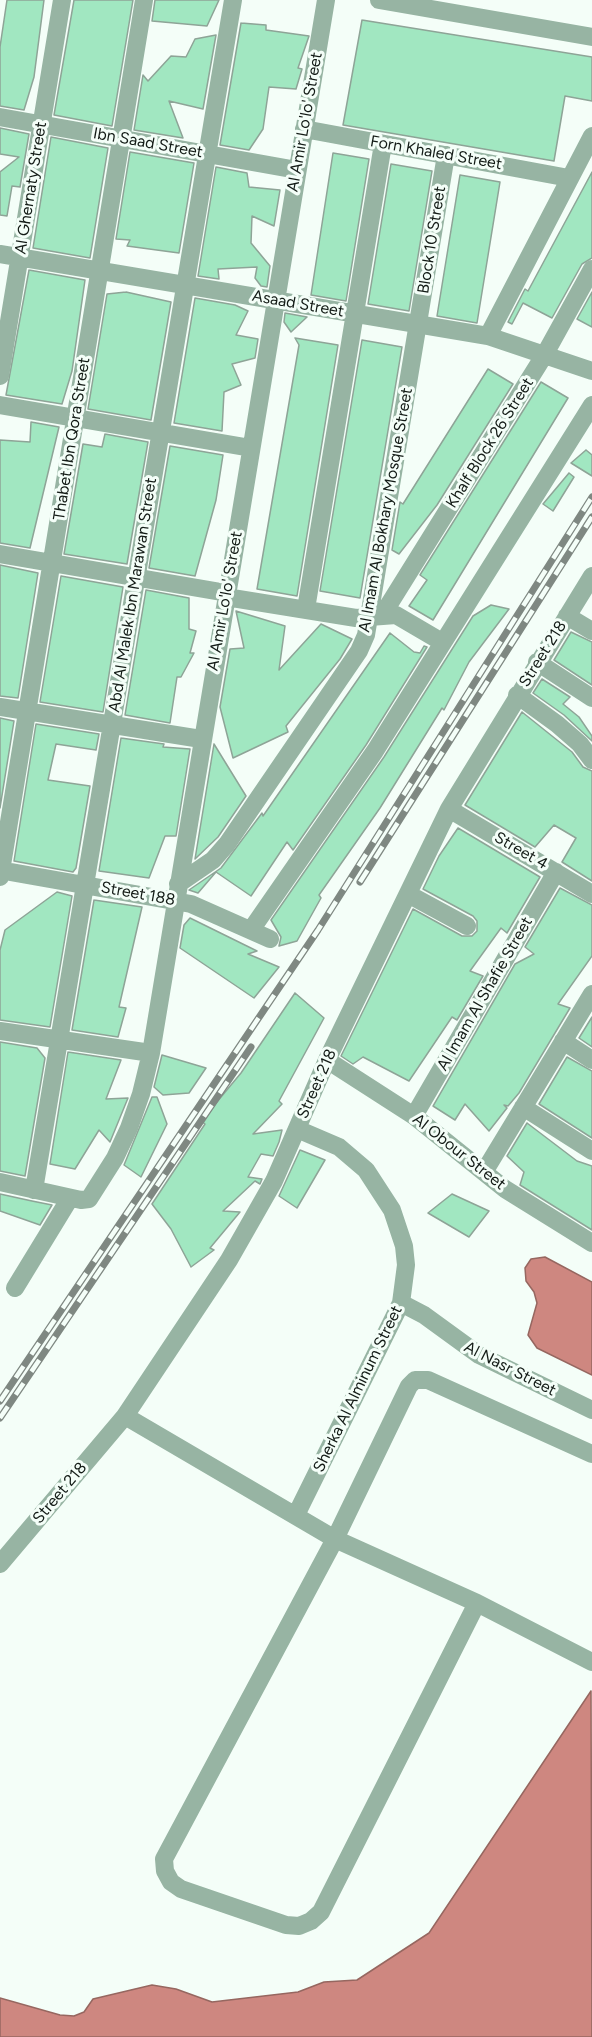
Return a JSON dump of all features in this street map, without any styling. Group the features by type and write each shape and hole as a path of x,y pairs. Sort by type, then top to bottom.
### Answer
{"street":[{"name":"Al Ghernaty Street","path":"0,376 62,0"},
{"name":"Thabet Ibn Qora Street","path":"0,872 144,0"},
{"name":"Abd Al Malek Ibn Marawan Street","path":"34,1190 233,0"},
{"name":"Al Amir Lo'lo' Street","path":"70,1198 85,1200 94,1193 129,1128 151,1053 201,739 326,0"},
{"path":"379,0 472,8 592,38"},
{"name":"Ibn Saad Street","path":"0,117 297,170"},
{"name":"Forn Khaled Street","path":"304,129 569,178"},
{"path":"488,336 592,136"},
{"path":"306,609 383,144"},
{"name":"Block 10 Street","path":"418,324 446,155"},
{"name":"Asaad Street","path":"0,254 488,336 592,371"},
{"name":"Khalf Block 26 Street","path":"377,616 545,354 592,269"},
{"name":"Al Imam Al Bokhary Mosque Street","path":"177,892 227,844 359,651 377,616 418,324"},
{"path":"0,405 251,448"},
{"path":"251,930 375,751 441,642 592,405"},
{"path":"0,554 306,609 377,616 396,615 441,642"},
{"name":"Street 218","path":"0,1564 125,1416 229,1260 274,1181 327,1060 449,809 537,662 592,576"},
{"path":"567,616 592,631"},
{"path":"537,662 592,698"},
{"path":"517,695 557,724 580,744 592,760"},
{"path":"0,706 201,739"},
{"name":"Street 4","path":"449,809 592,894"},
{"name":"Street 188","path":"0,872 85,885 177,892 206,909 270,939"},
{"name":"Al Imam Al Shafie Street","path":"414,1116 556,872"},
{"path":"408,894 467,926"},
{"path":"483,1172 592,994"},
{"path":"0,1031 151,1053"},
{"path":"563,1041 592,1060"},
{"name":"Al Obour Street","path":"327,1060 414,1116 483,1172 592,1244"},
{"path":"523,1107 592,1151"},
{"name":"Sherka Al Alminum Street","path":"296,1515 401,1304 406,1265 399,1227 382,1193 366,1170 328,1141 297,1129"},
{"path":"0,1182 70,1198 15,1288"},
{"name":"Al Nasr Street","path":"401,1304 424,1314 479,1355 592,1410"},
{"path":"477,1603 321,1912 311,1921 300,1926 286,1925 181,1890 171,1882 165,1871 164,1859 335,1539 409,1386 415,1380 428,1380 592,1454"},
{"path":"125,1416 335,1539 477,1603 592,1662"}],"shaded area":[{"path":"545,1257 592,1282 592,1375 537,1348 528,1335 537,1303 534,1292 526,1281 525,1268 531,1259"},
{"path":"591,1691 592,2037 0,2037 0,1998 60,2015 74,2016 84,2012 93,1999 152,1985 176,1989 212,2002 298,1992 324,1982 357,1980 429,1933"}],"building":[{"path":"7,0 44,0 34,77 24,110 0,106 0,47"},
{"path":"74,0 133,0 112,126 54,115"},
{"path":"155,0 219,0 207,26 152,21"},
{"path":"362,20 592,57 592,101 565,96 554,161 343,125"},
{"path":"241,23 266,25 266,30 309,36 298,68 302,69 296,89 269,87 263,129 249,150 220,145"},
{"path":"216,35 203,109 169,101 183,138 134,130 143,75 148,81 171,56 186,57 195,39"},
{"path":"0,128 29,134 20,187 12,186 7,216 0,215 0,172 19,157 0,154"},
{"path":"51,137 108,148 90,258 33,248"},
{"path":"130,152 194,163 179,253 127,246 130,240 116,239"},
{"path":"333,153 369,159 346,301 311,295"},
{"path":"391,164 432,171 409,311 368,304"},
{"path":"216,167 247,173 249,187 280,190 274,226 252,216 251,243 270,266 267,287 261,286 255,278 257,267 218,269 219,279 198,276"},
{"path":"592,172 592,258 582,264 552,318 523,303 512,324 508,322 525,289 528,291"},
{"path":"460,175 500,182 477,323 437,316"},
{"path":"29,270 85,280 72,371 62,404 6,395"},
{"path":"126,292 171,302 151,420 88,409 107,294"},
{"path":"592,292 592,327 577,319"},
{"path":"195,298 235,305 248,311 236,335 258,339 255,358 232,364 241,385 224,392 222,431 174,423"},
{"path":"285,313 307,317 291,332 284,322"},
{"path":"295,338 338,345 297,596 257,589 299,345"},
{"path":"362,340 402,347 360,598 320,591"},
{"path":"488,369 513,384 437,505 399,554 392,550 400,502 403,504"},
{"path":"541,382 568,398 433,620 409,606 427,580 420,575"},
{"path":"31,422 59,427 30,548 0,543 0,440 30,442"},
{"path":"105,434 148,442 127,564 64,554 83,444 102,447"},
{"path":"170,446 223,455 216,500 195,576 149,568"},
{"path":"586,450 592,455 592,476 571,463"},
{"path":"569,473 574,477 553,511 543,504"},
{"path":"0,565 38,573 18,698 0,696"},
{"path":"61,576 123,587 103,712 40,702"},
{"path":"146,590 189,598 189,629 196,631 190,653 194,653 181,677 177,677 170,723 125,715"},
{"path":"491,605 509,609 469,662 444,710 442,708 380,808 319,895 321,898 297,941 279,946 281,937 271,920 384,757 473,616"},
{"path":"236,611 285,626 279,670 321,624 352,639 340,659 286,726 288,732 233,758 220,707 230,649 244,648"},
{"path":"571,632 592,642 592,685 554,660"},
{"path":"390,633 414,652 420,653 424,646 427,647 366,745 293,850 287,842 251,896 216,872 198,893 189,890 221,868 262,813 263,816"},
{"path":"542,679 570,697 563,704 579,717 592,736 592,741 564,715 533,693"},
{"path":"522,712 572,752 583,767 592,771 592,881 562,862 576,838 554,825 535,847 465,805"},
{"path":"0,718 14,721 0,808"},
{"path":"36,724 99,734 96,750 56,744 48,780 90,786 76,868 73,872 14,861"},
{"path":"121,738 164,744 163,747 190,749 176,836 165,836 149,878 99,871"},
{"path":"214,744 246,796 218,837 195,859"},
{"path":"458,828 540,877 507,933 501,928 470,971 483,976 457,1020 452,1017 409,1081 363,1057 353,1064 341,1056 413,909 462,936 472,936 477,931 477,921 473,916 423,889 439,856"},
{"path":"560,888 592,905 592,956 558,1004 570,1008 519,1093 508,1106 504,1105 507,1108 489,1131 465,1104 455,1120 433,1106 515,964 534,954 525,947"},
{"path":"57,892 72,896 50,1027 0,1020 0,950 5,930"},
{"path":"94,900 142,907 119,1007 126,1008 118,1037 72,1030"},
{"path":"190,918 257,951 248,954 279,967 254,998 180,948 184,925"},
{"path":"295,993 324,1018 279,1101 282,1104 253,1134 282,1130 279,1142 273,1156 261,1154 248,1177 262,1179 260,1184 255,1181 223,1211 240,1212 210,1248 214,1250 191,1267 171,1229 152,1204 205,1124 201,1121 241,1073"},
{"path":"592,1017 592,1047 579,1038"},
{"path":"0,1042 37,1048 45,1058 25,1176 0,1171"},
{"path":"68,1052 121,1060 106,1099 128,1098 110,1142 99,1130 75,1169 50,1164"},
{"path":"162,1055 206,1068 189,1093 163,1095 154,1087"},
{"path":"567,1057 592,1071 592,1138 539,1104"},
{"path":"152,1097 157,1097 167,1124 141,1177 124,1165"},
{"path":"527,1123 577,1161 592,1166 592,1230 520,1185 524,1172 507,1156"},
{"path":"300,1150 325,1160 297,1208 279,1196"},
{"path":"0,1194 52,1205 40,1225 0,1211"},
{"path":"452,1194 489,1211 469,1237 428,1213"}],"railway":[{"path":"0,1401 318,930 592,497"},
{"path":"360,882 592,517"},
{"path":"0,1418 251,1047"}]}
